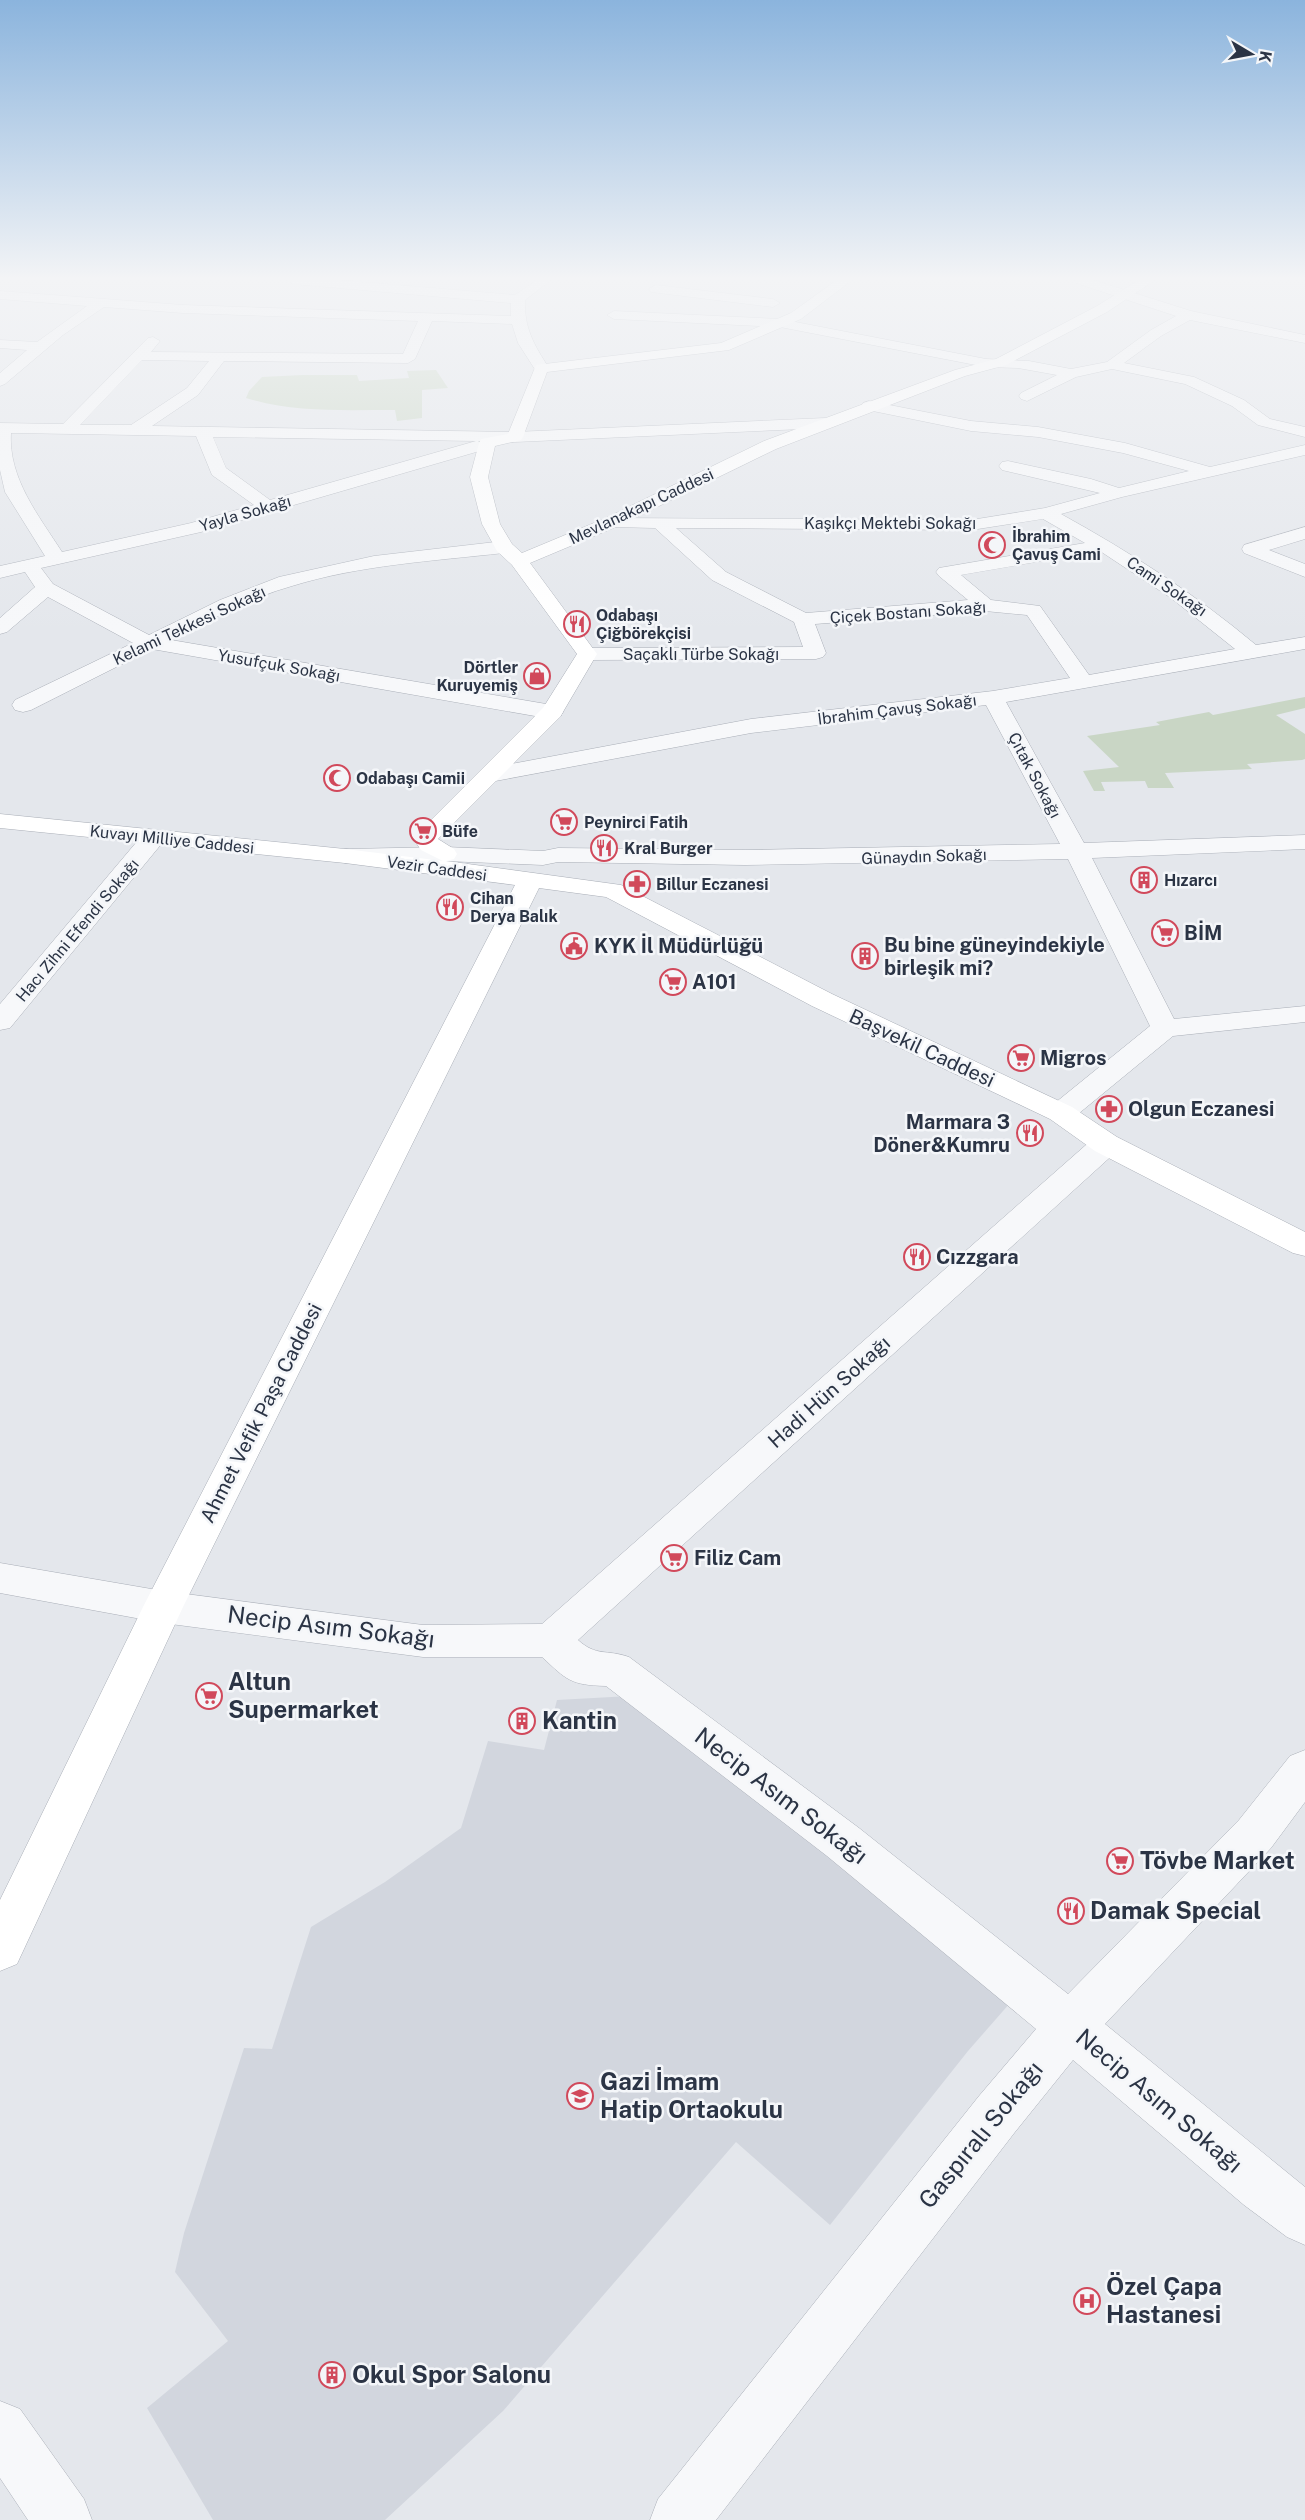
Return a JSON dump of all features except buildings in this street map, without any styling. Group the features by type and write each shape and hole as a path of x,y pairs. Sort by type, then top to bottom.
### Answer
{"street":[{"path":"68,428 98,398"},
{"path":"133,431 185,398"},
{"path":"514,437 529,398"},
{"name":"Mevlanakapı Caddesi","path":"511,554 612,522 770,445 892,398"},
{"path":"1228,398 1238,402 1264,422 1305,432"},
{"path":"869,406 971,426 1038,432 1125,448 1212,472"},
{"path":"56,558 14,492 2,443 2,428 514,437 825,423"},
{"path":"203,432 218,471 268,507"},
{"path":"446,854 430,845 425,838 552,712 587,654 491,524 479,477 487,443 514,437"},
{"name":"Yayla Sokağı","path":"0,572 195,528 487,443"},
{"name":"Kaşıkçı Mektebi Sokağı","path":"612,522 971,525 1046,513 1118,493 1305,450"},
{"path":"1008,465 1091,484 1118,493"},
{"name":"Cami Sokağı","path":"1046,513 1105,545 1212,616 1251,652"},
{"path":"661,524 719,576 803,619"},
{"path":"1305,533 1251,549 1305,571"},
{"path":"985,605 945,572 1105,545"},
{"name":"Kelami Tekkesi Sokağı","path":"23,705 227,604 286,581 374,562 511,554"},
{"name":"Yusufçuk Sokağı","path":"29,565 46,588 147,642 552,712"},
{"path":"0,628 46,588"},
{"name":"Çiçek Bostanı Sokağı","path":"803,619 985,605 1033,610 1084,682"},
{"name":"Saçaklı Türbe Sokağı","path":"587,654 816,653 803,619"},
{"name":"İbrahim Çavuş Sokağı","path":"490,775 751,726 993,698 1305,643"},
{"name":"Çıtak Sokağı","path":"993,698 1077,852 1165,1028"},
{"name":"Kuvayı Milliye Caddesi","path":"0,821 345,856"},
{"name":"Hacı Zihni Efendi Sokağı","path":"0,1022 154,837"},
{"name":"Günaydın Sokağı","path":"345,856 446,854 536,869 558,855 696,859 834,859 1305,842"},
{"name":"Vezir Caddesi","path":"345,856 536,869"},
{"name":"Başvekil Caddesi","path":"536,869 612,890 822,1000 1061,1113 1106,1144 1305,1245"},
{"name":"Ahmet Vefik Paşa Caddesi","path":"0,1949 163,1607 536,869"},
{"path":"1061,1113 1165,1028 1305,1014"},
{"name":"Hadi Hün Sokağı","path":"551,1640 1106,1144"},
{"name":"Necip Asım Sokağı","path":"0,1578 163,1607 423,1641 551,1640 582,1668 614,1669 843,1842 1305,2220"},
{"name":"Gaspıralı Sokağı","path":"680,2520 997,2114 1070,2026 1255,1834 1305,1769"},
{"path":"0,2429 63,2520"}],"shaded area":[{"name":"Gazi İmam Hatip Ortaokulu","path":"630,1696 1017,1995 968,2051 830,2225 736,2142 503,2411 385,2520 213,2520 147,2408 228,2341 175,2272 184,2233 244,2048 272,2049 311,1927 385,1882 461,1828 488,1741 544,1750 557,1700"}],"green space":[{"path":"246,398 422,398 422,418 397,421 395,410 301,408"},
{"path":"1305,697 1305,708 1276,715 1305,734 1305,759 1302,760 1247,764 1252,769 1165,773 1174,788 1148,788 1145,781 1101,782 1105,791 1094,791 1083,771 1119,767 1087,736 1160,725 1156,722 1209,712 1213,715"}],"place":[{"name":"İbrahim Çavuş Cami","path":"992,545"},
{"name":"Odabaşı Çiğbörekçisi","path":"577,624"},
{"name":"Dörtler Kuruyemiş","path":"537,676"},
{"name":"Odabaşı Camii","path":"337,778"},
{"name":"Peynirci Fatih","path":"564,822"},
{"name":"Büfe","path":"423,831"},
{"name":"Kral Burger","path":"604,848"},
{"name":"Hızarcı","path":"1144,880"},
{"name":"Billur Eczanesi","path":"637,884"},
{"name":"Cihan Derya Balık","path":"450,907"},
{"name":"BİM","path":"1165,933"},
{"name":"KYK İl Müdürlüğü","path":"574,946"},
{"name":"Bu bine güneyindekiyle birleşik mi?","path":"865,956"},
{"name":"A101","path":"673,982"},
{"name":"Migros","path":"1021,1058"},
{"name":"Olgun Eczanesi","path":"1109,1109"},
{"name":"Marmara 3 Döner&Kumru","path":"1030,1133"},
{"name":"Cızzgara","path":"917,1257"},
{"name":"Filiz Cam","path":"674,1558"},
{"name":"Altun Supermarket","path":"209,1696"},
{"name":"Kantin","path":"522,1721"},
{"name":"Tövbe Market","path":"1120,1861"},
{"name":"Damak Special","path":"1071,1911"},
{"name":"Gazi İmam Hatip Ortaokulu","path":"580,2096"},
{"name":"Özel Çapa Hastanesi","path":"1087,2301"},
{"name":"Okul Spor Salonu","path":"332,2375"}]}
